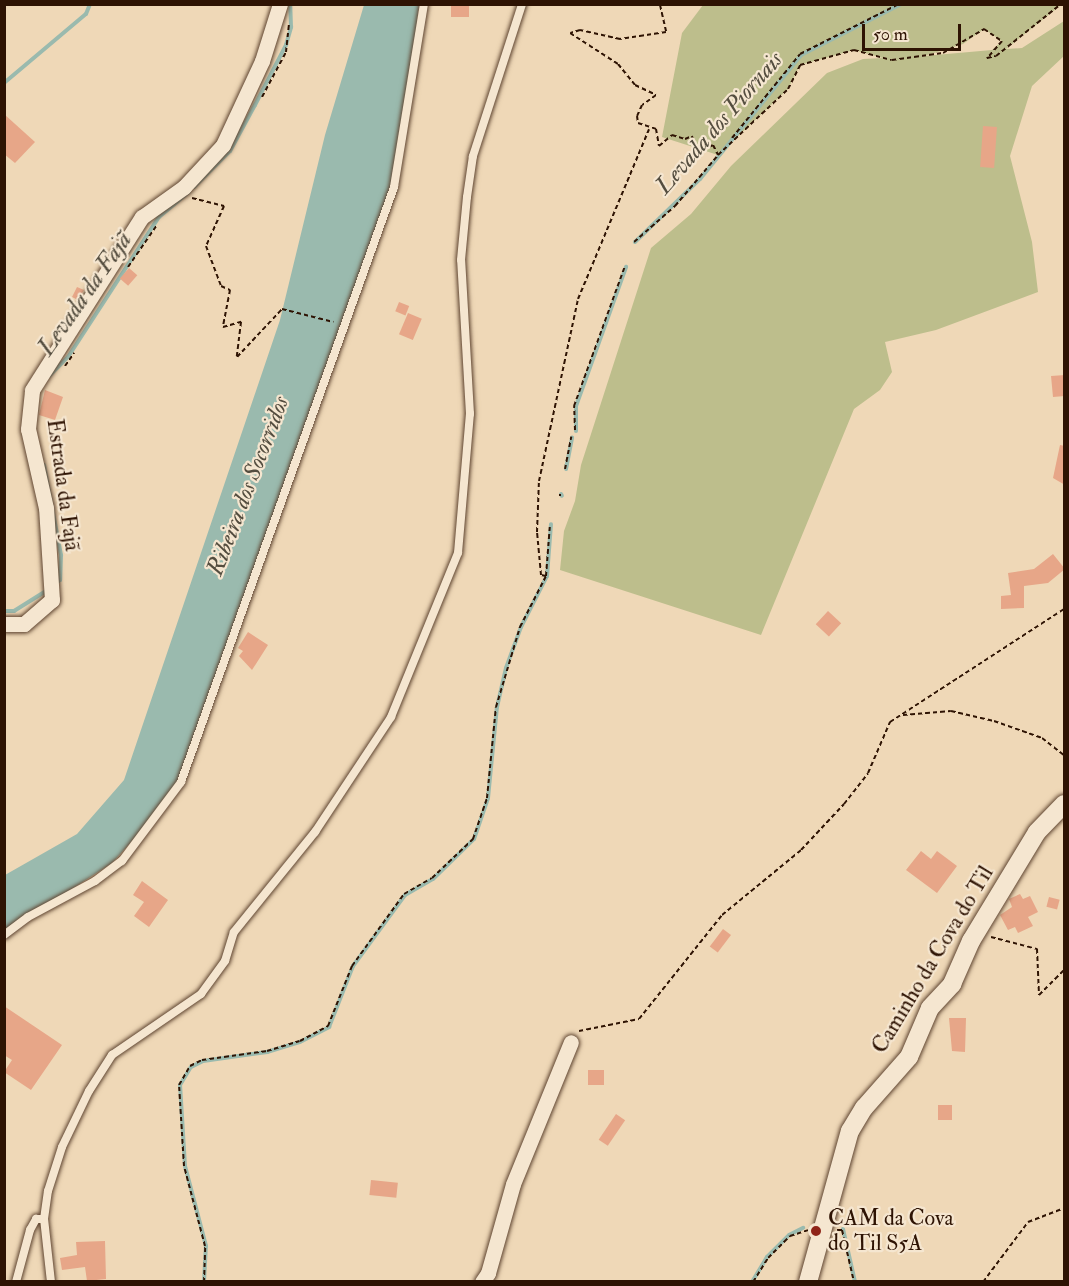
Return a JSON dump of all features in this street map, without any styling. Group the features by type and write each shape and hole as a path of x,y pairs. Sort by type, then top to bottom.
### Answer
{"street":[{"name":"Estrada da Fajã","path":"4,624 24,624 52,600 46,508 28,429 32,390 142,217 189,194 224,145 284,9"},
{"name":"Caminho da Cova do Til","path":"808,1281 850,1131 864,1108 909,1057 930,1008 952,984 976,933 1037,832 1065,804"},
{"path":"482,1281 488,1273 513,1184 571,1042"}],"lane":[{"path":"4,935 28,917 95,881 122,861 181,782 347,325 394,187 424,4"},
{"path":"51,1281 44,1219 48,1191 62,1147 89,1091 112,1055 201,994 225,961 234,932 315,832 391,717 431,626 458,553 470,414 461,260 467,197 473,156 522,4"},
{"path":"16,1281 30,1230 36,1219 44,1219"}],"path":[{"path":"656,4 660,5 666,32 620,39 580,30 570,33 618,64 635,85 656,95 642,105 637,116 638,123 649,129 656,129 659,146 672,135 685,139 692,136 696,152 713,145 718,155"},
{"path":"634,242 675,206 800,54 899,4"},
{"path":"718,155 788,89 800,65 854,50 892,60 943,53 984,29 1002,41 987,57 996,56 1061,4"},
{"path":"260,102 286,52 284,9"},
{"path":"546,576 541,575 537,532 539,481 578,299 649,129"},
{"path":"189,194 224,206 206,246 221,286 230,290 223,327 241,322 237,357 282,309 347,325"},
{"path":"125,273 158,223"},
{"path":"575,430 577,398 625,266"},
{"path":"59,372 80,343"},
{"path":"565,469 571,439"},
{"path":"204,1281 205,1246 184,1166 179,1085 190,1066 202,1060 267,1051 300,1041 328,1026 352,966 404,894 432,878 473,839 487,798 496,707 506,667 520,627 546,576 550,524"},
{"path":"571,1042 578,1031 639,1019 722,915 801,850 844,804 868,773 882,733 890,722 946,683 1065,609"},
{"path":"903,715 951,711 994,721 1042,738 1065,755"},
{"path":"976,933 1037,949 1039,995 1065,970"},
{"path":"983,1281 1028,1222 1065,1208"},
{"path":"753,1281 768,1258 790,1236 803,1229 842,1230 854,1281"}],"green space":[{"path":"703,5 1061,5 1006,49 1022,48 1064,21 1064,56 1032,86 1010,156 1032,242 1038,292 936,330 885,342 892,372 880,390 854,409 761,635 560,570 564,531 575,501 581,465 651,248 691,214 731,166 827,73 863,59 883,58 854,50 800,65 788,89 718,155 662,137 682,33","holes":["984,29 1002,41 992,50 924,56 963,44"]}],"water":[{"name":"Ribeira dos Socorridos","path":"364,5 419,5 408,102 391,185 177,782 162,808 112,863 5,932 5,875 77,834 124,780 280,320 325,135"}],"building":[{"path":"451,4 469,4 469,17 451,17"},
{"path":"4,114 35,142 15,163 4,154"},
{"path":"983,126 997,127 994,168 980,167"},
{"path":"129,268 137,275 128,286 120,279"},
{"path":"77,287 84,290 78,300 72,297"},
{"path":"399,302 409,306 405,315 395,311"},
{"path":"408,313 422,319 413,340 399,334"},
{"path":"1065,375 1065,396 1053,397 1051,376"},
{"path":"45,390 63,397 55,420 39,415"},
{"path":"1060,445 1065,446 1065,485 1053,478"},
{"path":"1053,554 1065,569 1048,583 1024,586 1024,608 1001,609 1001,596 1011,595 1008,573 1034,569"},
{"path":"828,611 841,623 829,636 816,624"},
{"path":"248,632 268,645 252,670 239,656 243,651 238,648"},
{"path":"921,851 931,859 937,851 957,866 937,893 906,870"},
{"path":"142,881 168,900 149,927 134,916 144,902 133,895"},
{"path":"1020,894 1023,899 1030,896 1038,912 1028,917 1033,926 1018,933 1015,927 1008,930 1000,915 1012,907 1009,899"},
{"path":"1049,897 1060,900 1057,910 1046,907"},
{"path":"723,929 731,935 718,953 710,947"},
{"path":"4,1006 62,1045 31,1090 4,1072 12,1060 4,1055"},
{"path":"949,1018 966,1018 965,1052 952,1051"},
{"path":"588,1070 604,1070 604,1085 588,1085"},
{"path":"938,1105 952,1105 952,1120 938,1120"},
{"path":"616,1114 625,1120 608,1146 599,1140"},
{"path":"371,1180 398,1183 396,1198 369,1195"},
{"path":"105,1241 106,1279 87,1281 85,1267 62,1270 60,1258 77,1255 76,1242"}],"waterway":[{"path":"4,83 86,14 90,4"},
{"name":"Levada da Fajã","path":"194,187 230,151 255,105 286,45 291,27 290,4"},
{"name":"Levada dos Piornais","path":"635,242 700,179 801,55 901,4"},
{"name":"Levada da Fajã","path":"49,376 68,357 159,217 189,192"},
{"name":"Levada dos Piornais","path":"576,431 576,406 626,267"},
{"name":"Levada dos Piornais","path":"566,469 572,438"},
{"name":"Levada da Fajã","path":"44,465 61,555 60,580 56,583"},
{"name":"Levada dos Piornais","path":"204,1282 206,1246 185,1166 180,1085 191,1067 203,1061 267,1052 300,1042 329,1027 353,966 405,895 433,879 474,839 488,798 497,707 506,668 521,627 547,576 551,524"},
{"name":"Levada da Fajã","path":"4,611 14,611 48,590"},
{"name":"Levada dos Piornais","path":"752,1282 767,1257 789,1235 803,1228"},
{"name":"Levada dos Piornais","path":"843,1229 855,1282"}],"place":[{"name":"CAM da Cova do Til S5A","path":"816,1231"}]}
